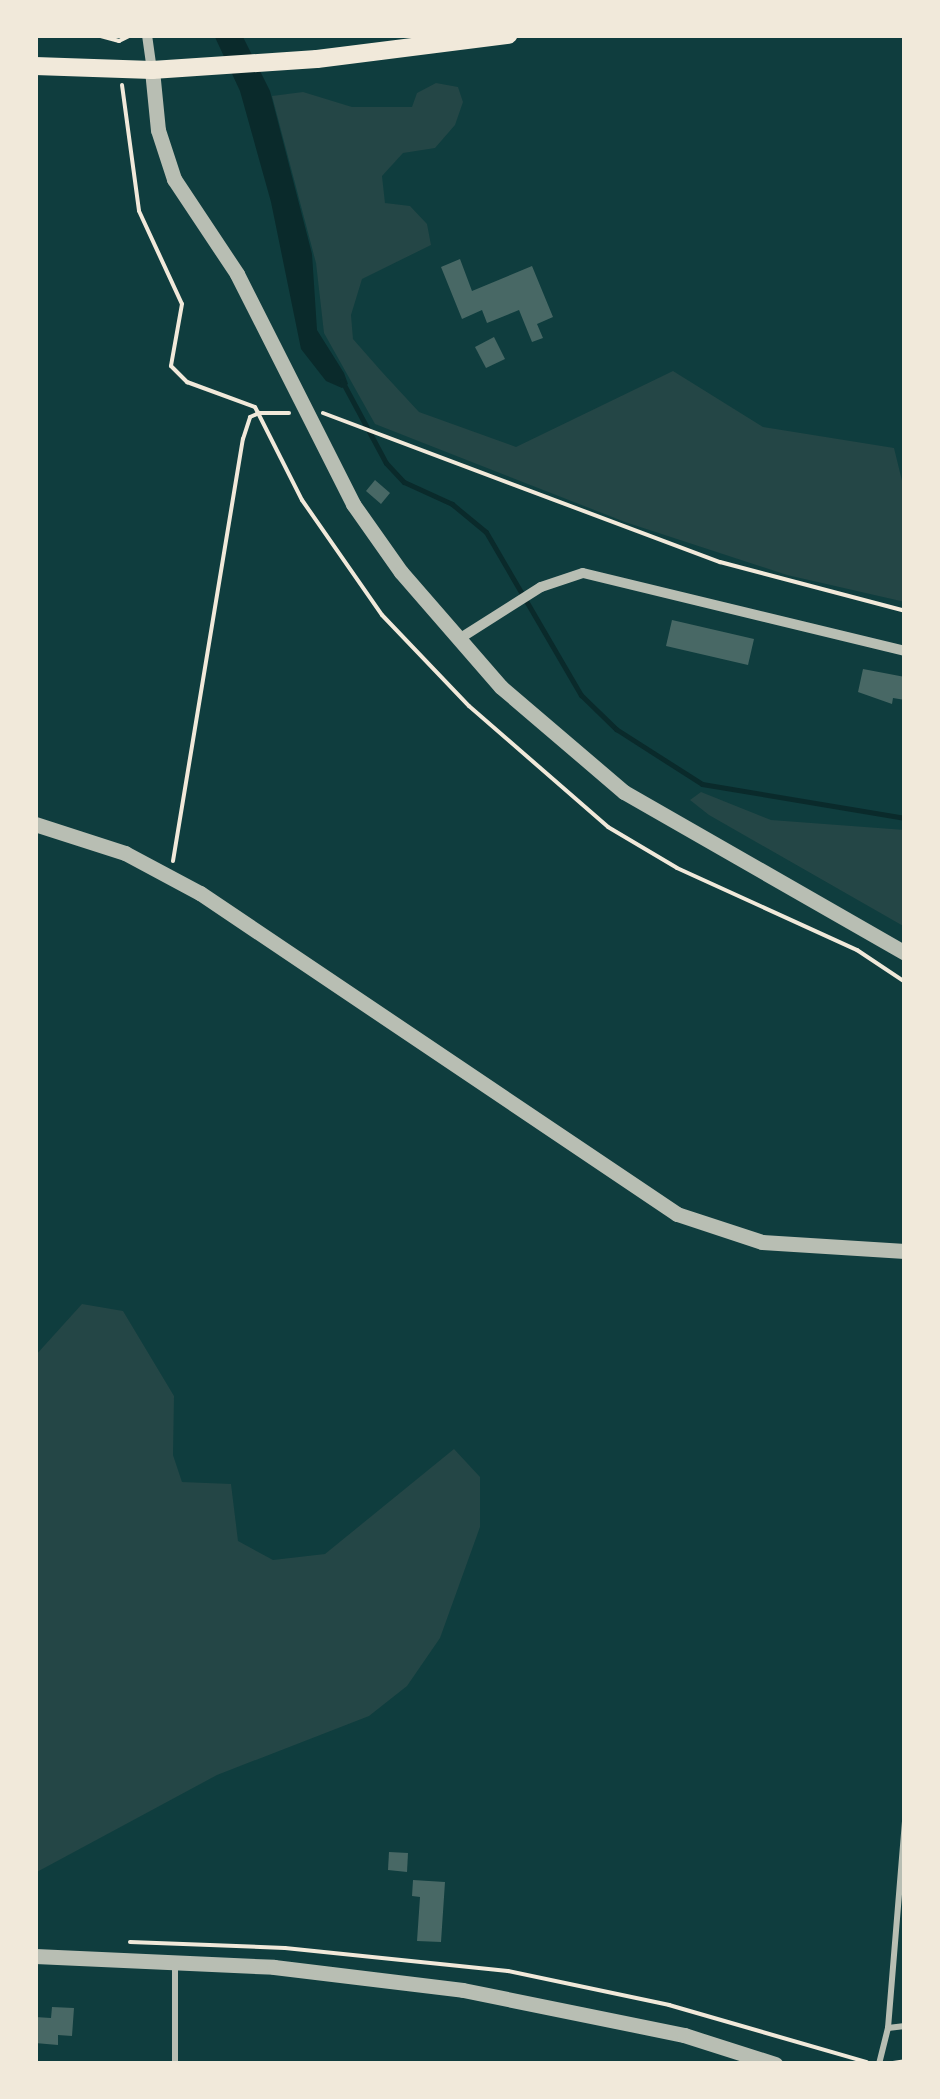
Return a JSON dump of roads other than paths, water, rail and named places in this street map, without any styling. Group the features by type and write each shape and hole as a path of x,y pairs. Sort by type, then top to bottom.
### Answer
{"main road":[{"path":"35,66 152,70 317,59 508,35"}],"street":[{"path":"147,35 158,130 174,179 236,274 353,504 459,638 556,740 624,792 905,953"},
{"path":"459,638 540,587 583,573 606,575 905,651"},
{"path":"35,824 125,853 200,893 637,1194 676,1214 762,1242 905,1251"},
{"path":"35,1956 274,1967 464,1990 684,2035 775,2064"}],"lane":[{"path":"878,2064 888,2028 905,1818"},
{"path":"175,2064 176,1963"},
{"path":"888,2028 905,2026"}],"waterway":[{"path":"342,381 386,463 404,482 452,504 486,532 581,695 616,729 702,784 905,818"}]}
